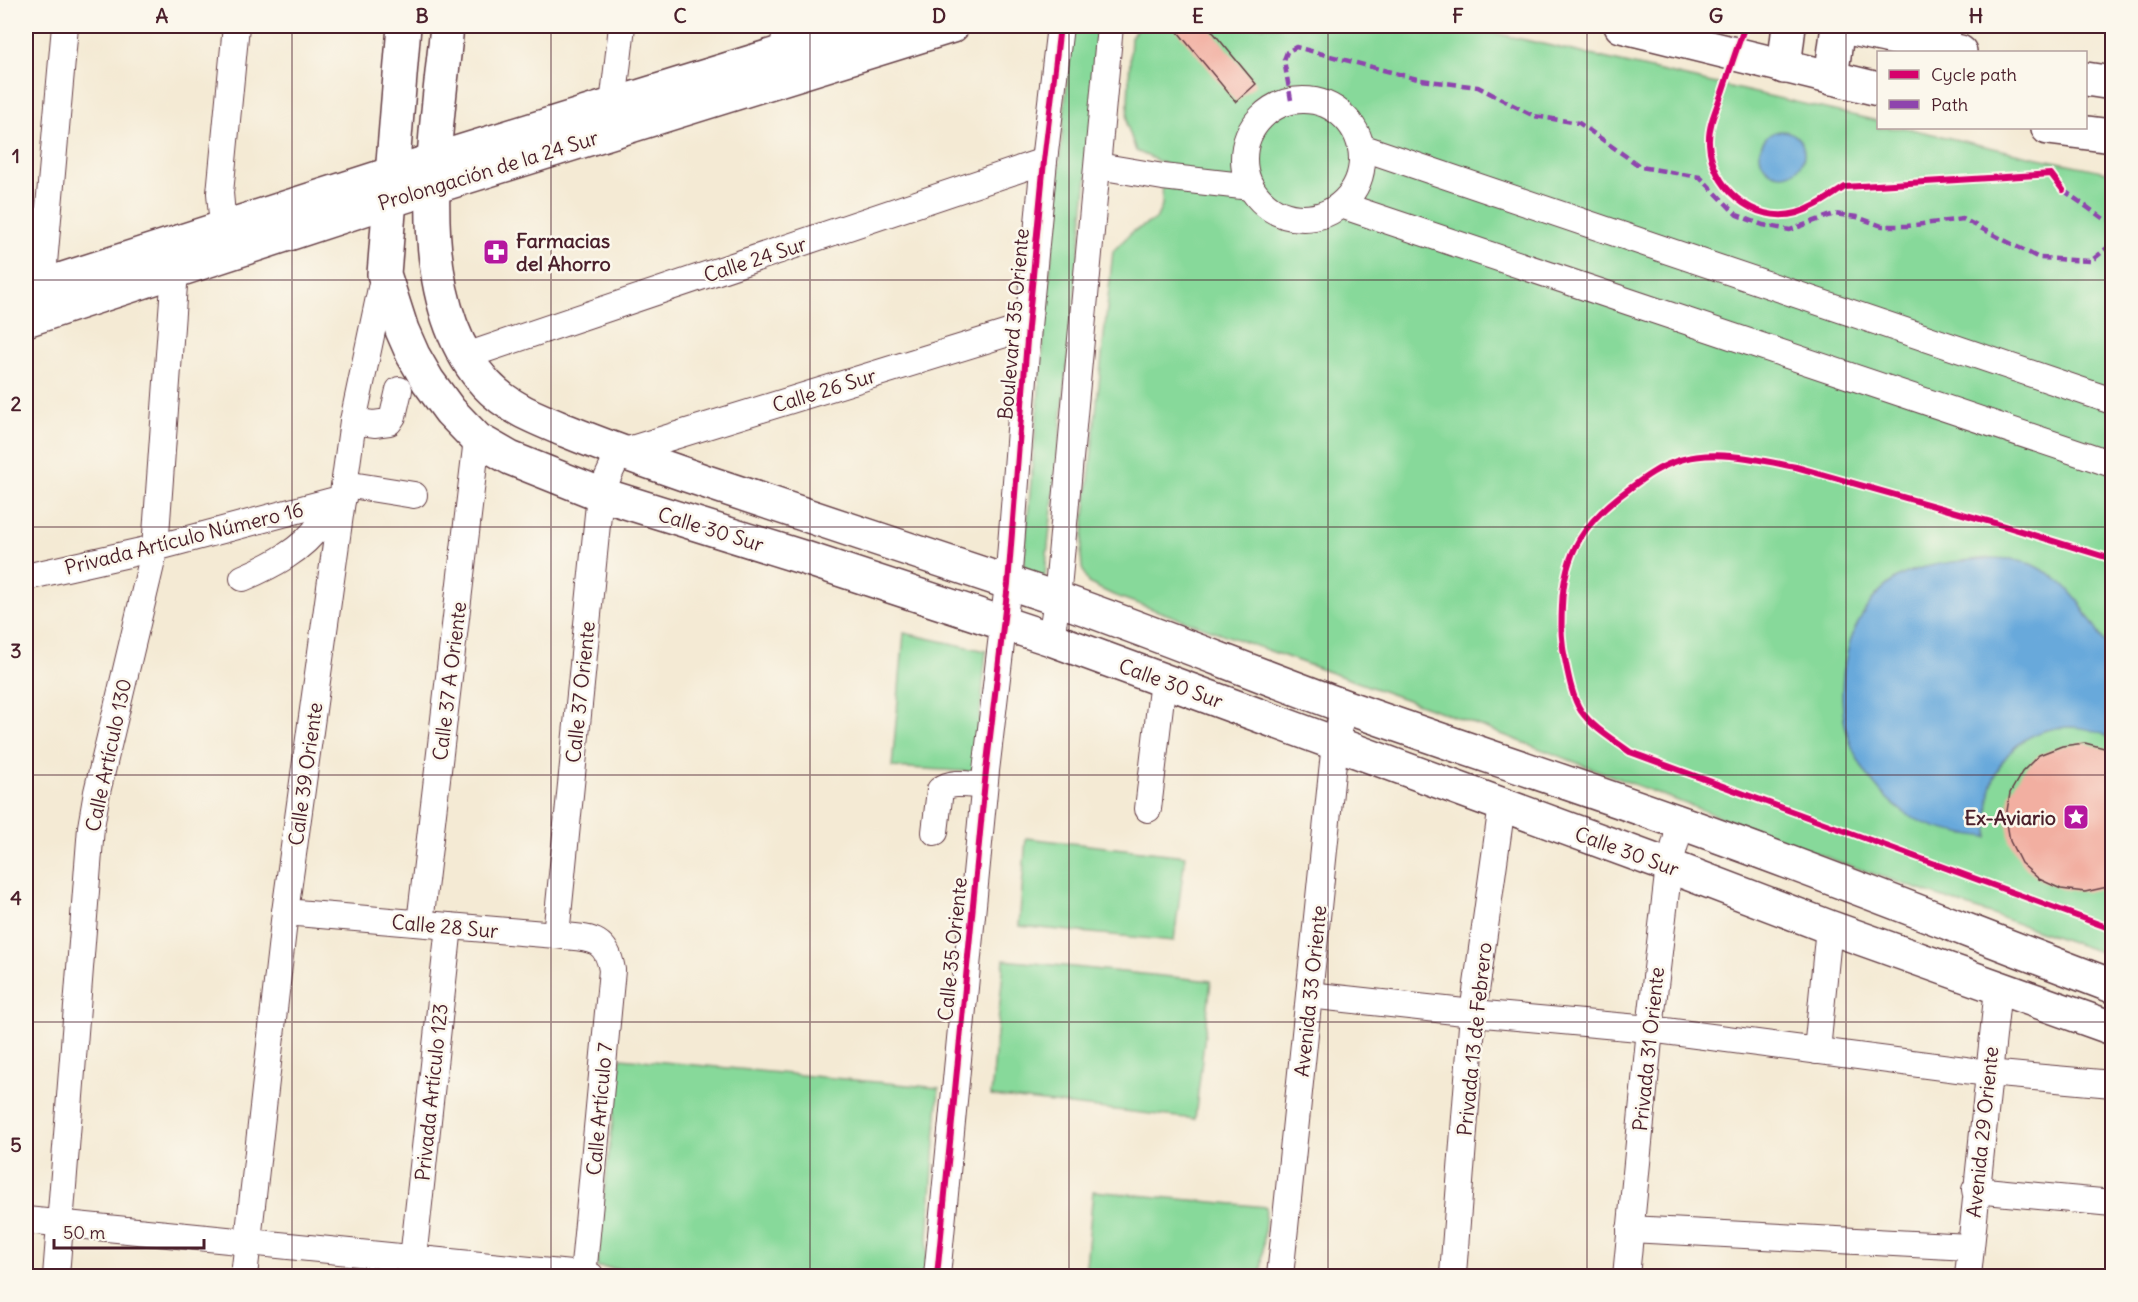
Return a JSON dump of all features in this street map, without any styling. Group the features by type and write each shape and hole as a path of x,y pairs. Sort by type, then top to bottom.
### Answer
{"main road":[{"name":"Calle 30 Sur","path":"404,26 384,274 402,330 413,355 428,381 450,411 477,440 510,458 600,494 802,557 1051,639 1829,927 2112,1028"},
{"name":"Calle 30 Sur","path":"447,26 434,174 433,240 436,269 446,308 466,356 484,382 504,400 530,416 619,453 1058,599 1344,706 1681,823 2112,986"},
{"name":"Prolongación de la 24 Sur","path":"434,174 784,39 868,26"},
{"name":"Prolongación de la 24 Sur","path":"35,303 175,272 390,188 434,174 952,26"},
{"path":"1621,26 1877,89"},
{"path":"1784,67 1789,26"},
{"path":"1831,78 1839,26 1902,33 1951,42"},
{"path":"2087,79 2112,82"},
{"path":"2056,129 2112,136"},
{"name":"Prolongación de la 24 Sur","path":"35,303 223,227 390,188"}],"street":[{"path":"35,303 65,26"},
{"path":"223,227 220,193 236,26"},
{"path":"613,105 621,26"},
{"name":"Boulevard 35 Oriente","path":"1003,625 1028,327 1060,26"},
{"path":"1051,639 1058,599 1110,26"},
{"path":"1309,99 1327,104 1343,114 1354,129 1361,147 1362,163 1359,179 1351,193 1341,205 1326,214 1309,218 1292,217 1275,211 1261,201 1251,187 1245,171 1244,153 1248,134 1266,112 1291,100 1309,99"},
{"path":"1361,147 2112,401"},
{"name":"Calle 24 Sur","path":"466,356 1044,161"},
{"path":"1098,166 1163,177 1251,187"},
{"path":"1341,205 2112,464"},
{"name":"Calle Artículo 130","path":"56,1276 91,827 97,792 155,548 175,272"},
{"name":"Calle 39 Oriente","path":"244,1276 285,912 339,495 384,274"},
{"name":"Calle 26 Sur","path":"619,453 1028,327"},
{"path":"353,421 374,424 388,422 393,416 399,390"},
{"name":"Calle 37 A Oriente","path":"420,923 477,440"},
{"name":"Calle 37 Oriente","path":"556,935 600,494 619,453"},
{"path":"243,578 265,568 304,542 320,524 339,495 414,495"},
{"name":"Privada Artículo Número 16","path":"26,577 155,548 339,495"},
{"name":"Calle 35 Oriente","path":"937,1276 984,786 1003,625"},
{"path":"1148,808 1163,680"},
{"name":"Avenida 33 Oriente","path":"1280,1276 1335,743 1344,706"},
{"path":"935,832 940,790 946,785 954,784 984,786"},
{"name":"Privada 13 de Febrero","path":"1453,1274 1473,1013 1502,805"},
{"name":"Privada 31 Oriente","path":"1626,1276 1650,1029 1669,866 1681,823"},
{"name":"Calle 28 Sur","path":"285,912 556,935 591,940 603,945"},
{"name":"Privada Artículo 123","path":"413,1259 449,926"},
{"path":"1817,1051 1829,927"},
{"name":"Calle Artículo 7","path":"583,1276 612,970 609,955 603,945"},
{"name":"Avenida 29 Oriente","path":"1968,1276 1998,988"},
{"path":"1309,995 1650,1029 1988,1072 2112,1084"},
{"path":"1976,1190 2112,1203"},
{"path":"26,1220 591,1276"},
{"path":"1630,1229 1970,1247"}],"green space":[{"path":"1072,26 1103,26 1044,584 1022,582"},
{"path":"1139,26 1464,26 1877,121 1877,129 1910,129 2112,173 2112,956 1842,863 1472,723 1113,595 1088,583 1082,568 1081,554 1113,251 1132,232 1156,219 1162,206 1163,163 1136,151 1127,125 1131,37"},
{"path":"904,633 986,651 975,772 892,767"},
{"path":"1026,838 1185,856 1174,941 1019,926"},
{"path":"1004,960 1211,981 1195,1119 991,1096"},
{"path":"621,1058 939,1088 925,1276 691,1276 597,1267 599,1231"},
{"path":"1093,1191 1266,1207 1261,1276 1085,1276"}],"water":[{"path":"1782,131 1797,138 1804,153 1797,168 1782,175 1767,168 1760,153 1767,138"},
{"path":"1990,558 2011,559 2031,564 2050,574 2078,601 2112,654 2112,739 2096,731 2062,727 2029,737 2015,747 2004,760 1992,783 1988,806 1988,837 1938,828 1915,819 1894,805 1874,784 1858,760 1844,721 1842,699 1847,652 1865,609 1880,592 1897,578 1918,569"}],"building":[{"path":"1173,26 1208,26 1256,84 1236,102"},
{"path":"2085,743 2112,750 2112,886 2085,892 2061,889 2039,879 2021,863 2010,841 2006,817 2010,793 2022,772 2039,755 2062,746"}],"marked path":[{"path":"1291,100 1284,60 1287,52 1296,47 1421,80 1478,87 1534,116 1579,123 1641,167 1700,177 1737,215 1763,225 1790,230 1834,214 1857,217 1882,226 1907,226 1963,219 2039,258 2091,261 2112,244"},
{"path":"2063,190 2104,219 2112,220"}],"cycle path":[{"path":"937,1276 986,771 1008,584 1028,327 1060,26"},
{"path":"1745,26 1713,116 1709,143 1717,174 1737,199 1750,207 1765,213 1781,215 1797,213 1810,208 1845,187 2051,174 2063,190"},
{"path":"2112,559 1796,467 1753,459 1709,455 1680,460 1659,469 1600,513 1572,553 1564,586 1562,621 1564,656 1578,706 1598,728 1630,752 2112,929"}],"place":[{"name":"Farmacias del Ahorro","path":"496,252"},
{"name":"Ex-Aviario","path":"2076,817"}]}
